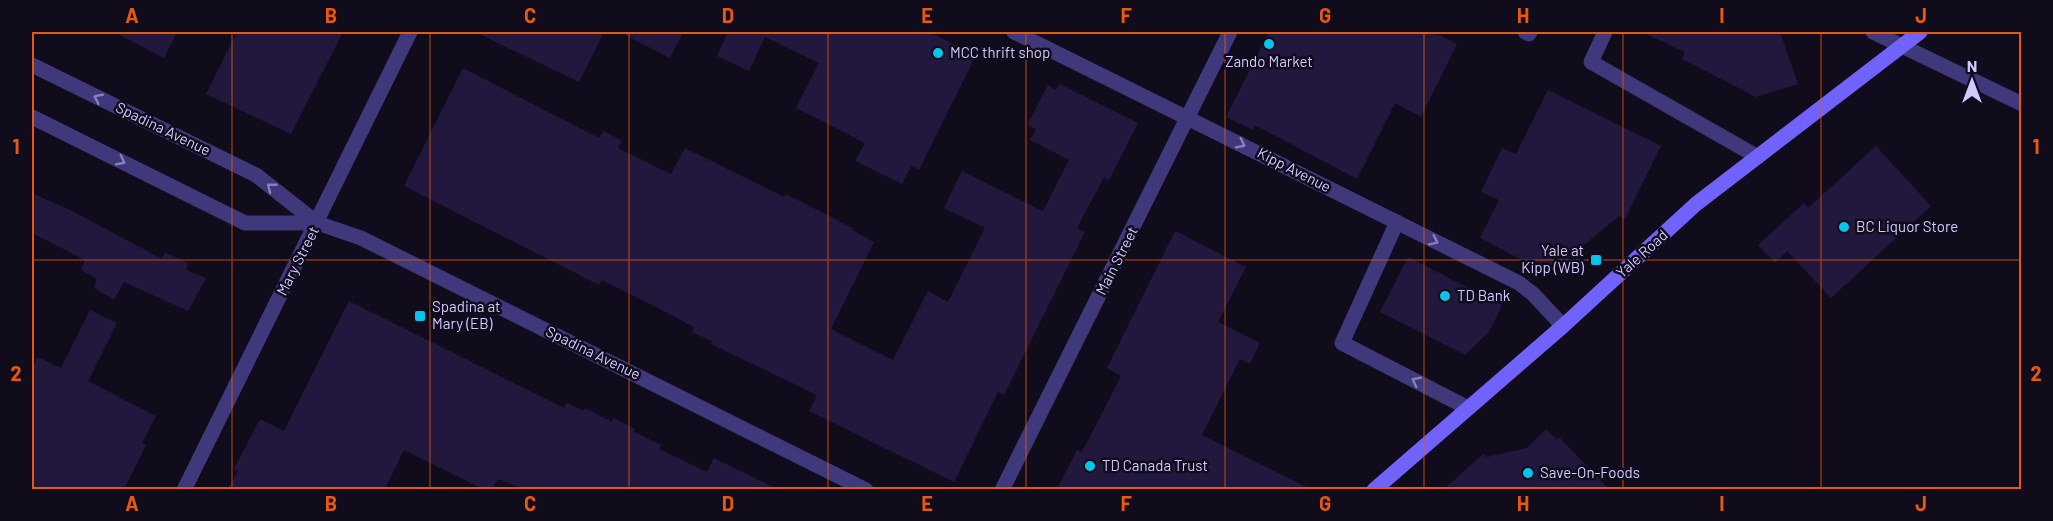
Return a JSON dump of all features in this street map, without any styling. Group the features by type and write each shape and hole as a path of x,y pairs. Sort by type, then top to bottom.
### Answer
{"main road":[{"name":"Yale Road","path":"1374,489 1563,326 1696,204 1920,32"}],"street":[{"name":"Mary Street","path":"184,489 318,223 410,32"},
{"name":"Kipp Avenue","path":"1014,32 1519,283 1533,294 1563,326"},
{"name":"Main Street","path":"1002,489 1230,32"},
{"path":"1525,32 1529,34 1530,32"},
{"path":"1605,32 1591,62 1758,157"},
{"path":"1873,32 2022,104"},
{"name":"Spadina Avenue","path":"32,65 256,175 318,223 361,238 866,489"},
{"name":"Spadina Avenue","path":"32,117 245,223 318,223"},
{"path":"1397,222 1342,343 1468,408"}],"building":[{"path":"114,32 177,32 164,58"},
{"path":"237,32 343,32 291,134 206,94"},
{"path":"475,32 604,32 579,82"},
{"path":"619,32 683,32 670,58"},
{"path":"728,32 929,32 976,55 919,170 911,166 902,184 855,161 865,143 796,108 819,63 765,37 749,71 717,56"},
{"path":"1269,32 1433,32 1457,44 1421,117 1395,103 1357,179 1255,125 1253,130 1226,117"},
{"path":"1642,32 1780,32 1798,84 1756,97 1682,59 1685,52"},
{"path":"463,68 599,138 604,131 622,141 618,148 671,174 685,148 784,197 786,194 853,228 852,230 874,242 831,329 893,360 928,291 948,302 985,228 944,208 962,171 1043,211 1069,160 1030,140 1036,129 1027,125 1048,85 1056,90 1059,84 1138,123 1109,180 1104,177 1077,228 1085,232 1004,395 998,392 954,482 809,411 817,395 711,344 712,341 692,332 694,327 602,280 599,285 404,186"},
{"path":"1548,90 1661,146 1625,219 1619,216 1549,274 1480,238 1499,200 1481,192 1502,148 1516,154"},
{"name":"BC Liquor Store","path":"1876,146 1931,206 1831,298 1787,251 1775,263 1758,245 1804,203 1808,208"},
{"path":"32,193 72,211 162,259 165,252 188,263 186,270 206,278 188,311 124,282 114,300 94,288 97,279 81,270 85,260 32,233"},
{"path":"1175,231 1246,267 1218,322 1260,343 1250,364 1240,359 1202,435 1311,489 1057,489 1077,450 1082,452 1121,376 1107,368"},
{"path":"1408,257 1502,305 1489,332 1465,355 1380,312"},
{"path":"349,301 564,408 567,403 583,411 585,408 612,422 613,418 661,445 659,449 707,472 714,458 777,489 523,489 498,479 492,489 483,489 404,450 385,489 228,489 238,471 234,469 260,419 284,431"},
{"path":"90,310 117,323 88,381 156,416 142,443 146,445 124,489 32,489 32,368 37,357 61,368"},
{"name":"Save-On-Foods","path":"1546,429 1557,440 1559,437 1609,489 1444,489 1483,454 1487,457 1527,448"}],"place":[{"name":"Zando Market","path":"1269,44"},
{"name":"MCC thrift shop","path":"938,53"},
{"name":"BC Liquor Store","path":"1844,227"},
{"name":"Yale at Kipp (WB)","path":"1596,260"},
{"name":"TD Bank","path":"1445,296"},
{"name":"Spadina at Mary (EB)","path":"420,316"},
{"name":"TD Canada Trust","path":"1090,466"},
{"name":"Save-On-Foods","path":"1528,473"}]}
